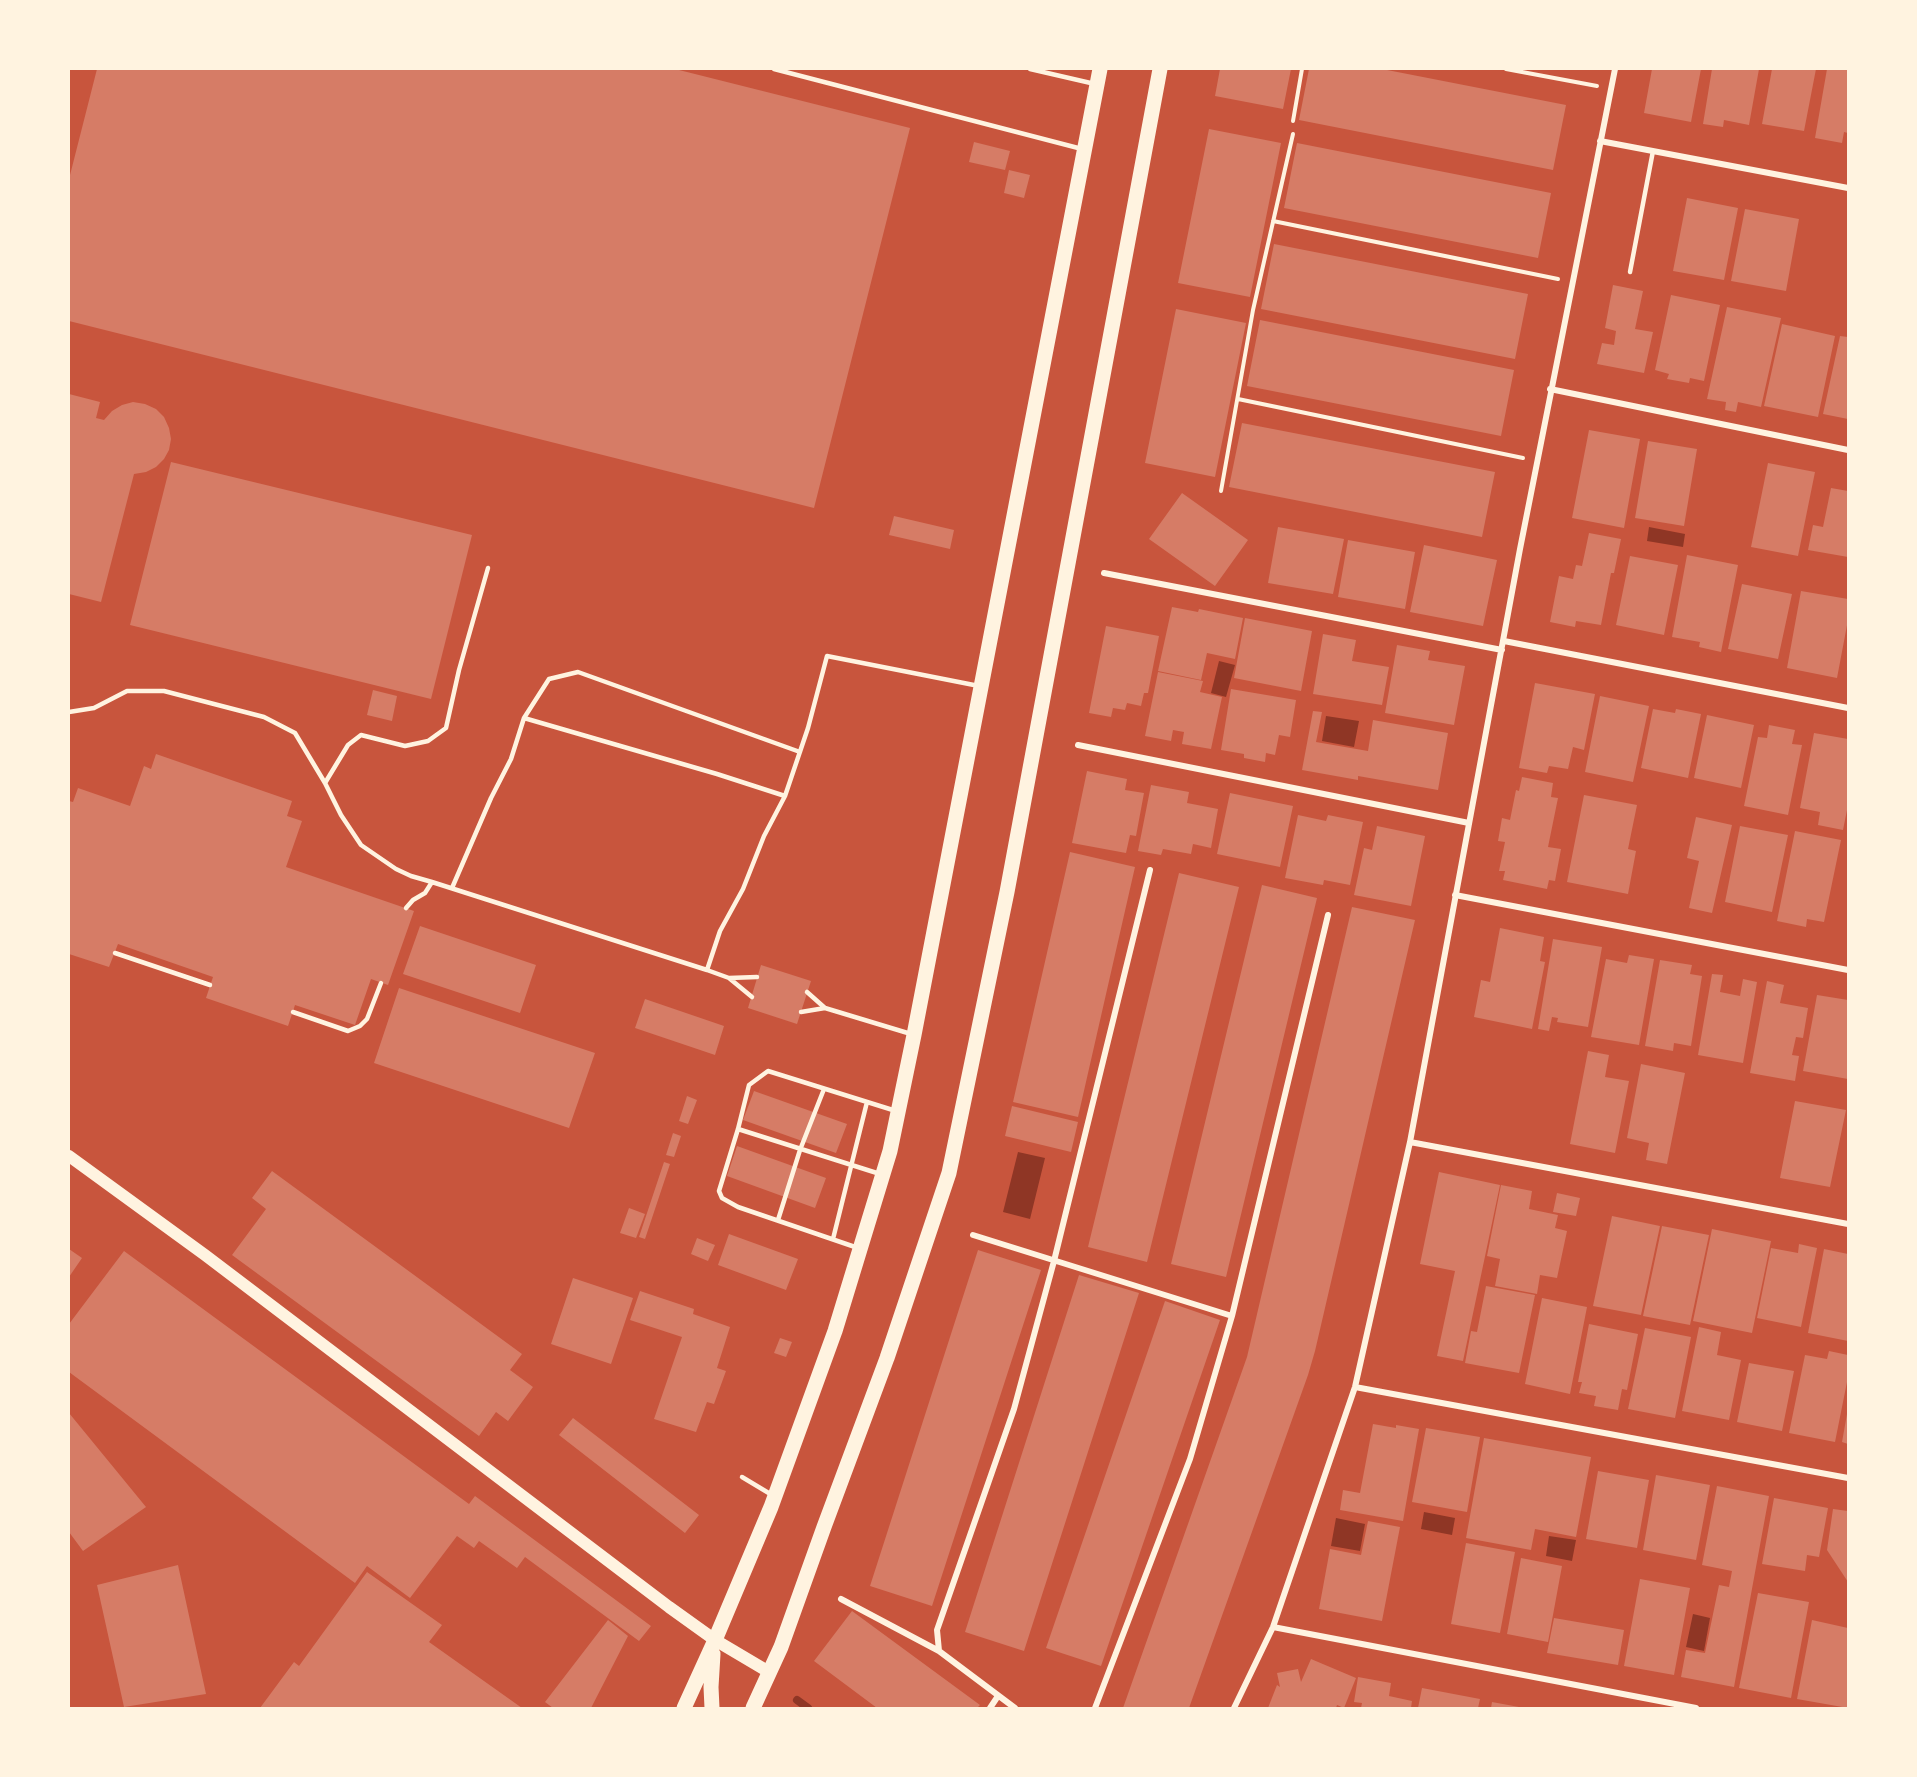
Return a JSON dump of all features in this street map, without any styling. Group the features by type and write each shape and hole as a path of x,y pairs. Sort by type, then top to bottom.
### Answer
{"main road":[{"path":"753,1708 782,1647 887,1358 949,1173 1007,892 1160,69"},
{"path":"684,1708 775,1496 835,1331 890,1151 1099,77"},
{"path":"69,1156 715,1640 769,1672"},
{"path":"712,1708 711,1687 715,1640"}],"street":[{"path":"1234,1708 1273,1627 1355,1387 1410,1142 1550,389 1615,69"},
{"path":"1600,141 1848,188"},
{"path":"1550,389 1848,450"},
{"path":"1104,573 1502,650"},
{"path":"1504,641 1848,708"},
{"path":"1078,745 1469,823"},
{"path":"939,1652 937,1630 1014,1409 1054,1261 1150,870"},
{"path":"1455,895 1848,970"},
{"path":"1095,1708 1190,1459 1232,1316 1328,915"},
{"path":"1410,1142 1848,1224"},
{"path":"973,1235 1232,1316"},
{"path":"1355,1387 1848,1478"},
{"path":"841,1599 939,1652 1015,1708"},
{"path":"1273,1627 1696,1708"},
{"path":"990,1708 998,1695"}],"lane":[{"path":"774,69 1085,150"},
{"path":"1030,69 1099,77"},
{"path":"1630,272 1653,151"},
{"path":"326,783 348,745 361,735 405,746 428,741 446,728 459,670 488,568"},
{"path":"706,970 720,931 785,796 820,686 827,656 981,687"},
{"path":"452,888 511,759 524,718 549,679 578,672 800,752"},
{"path":"69,711 94,708 127,692 164,691 264,717 295,733 326,783 341,815 361,845 396,869 411,876 729,978 752,997"},
{"path":"524,718 785,796"},
{"path":"406,908 413,900 425,893 432,882"},
{"path":"115,953 210,985"},
{"path":"729,978 758,977"},
{"path":"293,1012 348,1031 360,1026 367,1019 381,983"},
{"path":"807,992 825,1008 914,1035"},
{"path":"801,1012 825,1008"},
{"path":"860,1249 728,1202 722,1198 719,1191 749,1085 768,1071 897,1112"},
{"path":"778,1220 800,1150 824,1089"},
{"path":"834,1239 867,1102"},
{"path":"738,1129 883,1174"},
{"path":"742,1477 775,1496"}],"path":[{"path":"1293,122 1302,69"},
{"path":"1506,69 1611,88"},
{"path":"1221,491 1253,310 1293,134"},
{"path":"1273,221 1573,282"},
{"path":"1238,399 1537,460"}],"shaded area":[{"path":"1649,527 1685,534 1683,547 1647,541"},
{"path":"1219,661 1235,665 1226,697 1211,693"},
{"path":"1326,716 1359,721 1354,747 1322,741"},
{"path":"1018,1152 1045,1158 1030,1219 1003,1212"},
{"path":"1424,1512 1455,1518 1452,1535 1421,1529"},
{"path":"1336,1518 1365,1524 1360,1551 1331,1546"},
{"path":"1549,1536 1576,1540 1572,1561 1546,1556"},
{"path":"1693,1614 1710,1618 1704,1651 1686,1647"}],"building":[{"path":"97,69 675,69 910,128 814,508 69,321 69,179"},
{"path":"1220,69 1291,69 1283,109 1215,96"},
{"path":"1309,69 1382,69 1566,105 1553,170 1299,120"},
{"path":"1652,69 1701,69 1691,122 1644,113"},
{"path":"1712,69 1759,69 1749,125 1724,120 1723,127 1703,124"},
{"path":"1772,69 1816,69 1804,131 1762,124"},
{"path":"1827,69 1848,69 1848,133 1844,132 1842,143 1815,138"},
{"path":"1209,129 1281,143 1250,297 1178,283"},
{"path":"974,142 1010,151 1005,170 969,162"},
{"path":"1297,143 1551,193 1538,258 1284,208"},
{"path":"1009,170 1030,175 1024,198 1004,193"},
{"path":"1687,198 1738,208 1724,280 1673,271"},
{"path":"1745,209 1799,219 1786,291 1731,281"},
{"path":"1274,244 1528,294 1515,359 1261,309"},
{"path":"1613,285 1643,291 1635,329 1653,332 1644,373 1597,364 1602,343 1614,345 1616,331 1605,328"},
{"path":"1671,295 1720,305 1704,381 1690,378 1689,383 1667,379 1669,374 1655,370"},
{"path":"1727,307 1781,318 1761,407 1738,402 1736,412 1725,410 1726,402 1707,399"},
{"path":"1176,309 1246,323 1215,477 1145,463"},
{"path":"1260,320 1514,370 1501,436 1247,386"},
{"path":"1782,324 1835,336 1818,417 1764,406"},
{"path":"1840,336 1848,337 1848,419 1823,414"},
{"path":"69,394 100,402 96,418 104,420 122,405 133,402 145,404 156,409 164,417 171,439 169,450 156,467 134,474 101,602 69,594"},
{"path":"1242,423 1495,472 1482,537 1229,487"},
{"path":"1589,430 1640,439 1624,528 1572,518"},
{"path":"1648,441 1697,449 1684,526 1635,518"},
{"path":"171,462 472,535 431,699 130,625"},
{"path":"1768,463 1815,472 1798,556 1751,547"},
{"path":"1831,488 1848,491 1848,557 1808,550 1813,525 1823,527"},
{"path":"1182,493 1248,540 1215,586 1149,539"},
{"path":"894,516 954,530 950,549 889,535"},
{"path":"1278,527 1344,539 1333,594 1268,583"},
{"path":"1589,533 1621,539 1614,573 1611,573 1601,625 1576,621 1575,627 1550,622 1559,576 1573,579 1576,565 1582,566"},
{"path":"1348,540 1415,552 1405,609 1338,597"},
{"path":"1424,545 1497,560 1483,626 1410,612"},
{"path":"1687,555 1738,565 1721,652 1699,647 1700,642 1672,637"},
{"path":"1630,556 1678,565 1664,635 1616,625"},
{"path":"1742,584 1792,594 1778,659 1728,649"},
{"path":"1801,591 1848,599 1848,620 1837,678 1787,668"},
{"path":"1172,607 1198,612 1199,609 1243,618 1235,659 1207,653 1201,680 1158,671"},
{"path":"1245,618 1312,631 1301,691 1234,678"},
{"path":"1106,626 1159,636 1148,693 1144,693 1141,706 1127,703 1125,710 1113,708 1111,717 1089,713"},
{"path":"1323,634 1356,640 1352,661 1389,667 1382,705 1313,694"},
{"path":"1397,645 1430,651 1428,660 1465,666 1454,725 1385,713"},
{"path":"1158,672 1203,681 1200,692 1222,697 1211,749 1182,744 1184,732 1173,730 1171,741 1145,736"},
{"path":"1535,683 1595,694 1584,750 1573,747 1568,769 1549,766 1547,773 1519,768"},
{"path":"1231,689 1296,700 1290,737 1279,735 1275,755 1266,753 1265,762 1244,758 1244,754 1221,750"},
{"path":"373,690 397,696 392,721 367,715"},
{"path":"1600,696 1649,706 1633,782 1585,772"},
{"path":"1653,709 1675,713 1676,709 1701,714 1688,778 1641,768"},
{"path":"1313,711 1322,712 1316,742 1368,751 1373,720 1448,733 1438,790 1358,776 1358,780 1302,770"},
{"path":"1707,715 1754,725 1741,788 1694,778"},
{"path":"1769,725 1795,730 1792,744 1802,745 1788,815 1744,806 1758,737 1767,738"},
{"path":"1814,733 1848,739 1848,805 1843,830 1818,825 1820,812 1800,808"},
{"path":"156,754 292,801 287,816 302,821 286,867 414,911 388,985 371,979 355,1025 295,1005 288,1026 206,998 213,977 118,944 109,967 69,954 69,801 73,802 78,788 130,806 144,766 151,769"},
{"path":"1087,771 1127,779 1125,790 1144,793 1136,836 1130,835 1126,853 1072,843"},
{"path":"1522,777 1553,783 1551,797 1558,798 1548,847 1561,849 1555,881 1549,880 1547,889 1503,880 1505,871 1499,871 1505,842 1498,841 1502,818 1510,820 1516,790 1519,791"},
{"path":"1151,785 1189,792 1187,803 1218,809 1211,848 1193,844 1191,854 1163,849 1161,855 1138,851"},
{"path":"1230,793 1293,806 1280,867 1217,854"},
{"path":"1584,795 1637,805 1628,849 1636,851 1628,894 1567,882"},
{"path":"1298,815 1326,821 1328,815 1363,822 1350,885 1324,880 1323,885 1285,878"},
{"path":"1696,817 1732,825 1712,913 1689,908 1699,861 1687,858"},
{"path":"1377,826 1425,836 1411,906 1354,895 1364,848 1372,850"},
{"path":"1740,826 1788,835 1772,912 1725,902"},
{"path":"1795,831 1841,840 1824,922 1807,919 1806,927 1777,921"},
{"path":"1070,852 1135,867 1078,1117 1013,1102"},
{"path":"1179,873 1239,887 1147,1262 1088,1247"},
{"path":"1262,885 1317,898 1226,1277 1171,1264"},
{"path":"1352,907 1415,920 1315,1351 1189,1708 1123,1708 1247,1357"},
{"path":"420,926 536,965 520,1013 403,974"},
{"path":"1500,928 1544,937 1540,961 1545,962 1532,1029 1474,1017 1481,980 1490,982"},
{"path":"1553,939 1602,947 1588,1027 1557,1022 1558,1018 1552,1017 1549,1031 1538,1029"},
{"path":"1629,955 1654,959 1639,1045 1591,1037 1606,959 1627,963"},
{"path":"1660,960 1692,965 1690,974 1702,976 1691,1046 1674,1043 1673,1051 1645,1046"},
{"path":"761,965 811,981 797,1024 748,1008"},
{"path":"1712,974 1723,975 1720,992 1740,996 1743,979 1757,982 1743,1063 1698,1055"},
{"path":"1767,981 1784,985 1780,1003 1808,1008 1803,1038 1796,1037 1792,1055 1799,1056 1795,1081 1750,1073"},
{"path":"399,988 595,1053 569,1128 374,1063"},
{"path":"1817,995 1848,1000 1848,1079 1803,1071"},
{"path":"645,999 724,1026 715,1055 635,1028"},
{"path":"1588,1051 1609,1055 1605,1077 1629,1081 1615,1153 1570,1144"},
{"path":"1641,1064 1685,1073 1667,1164 1646,1160 1649,1143 1627,1138"},
{"path":"754,1091 847,1124 836,1153 743,1120"},
{"path":"687,1096 697,1100 688,1124 679,1121"},
{"path":"1795,1101 1846,1110 1830,1187 1780,1178"},
{"path":"1012,1106 1078,1122 1071,1152 1005,1136"},
{"path":"673,1133 681,1136 674,1157 666,1155"},
{"path":"737,1146 826,1178 815,1208 727,1176"},
{"path":"664,1162 670,1164 645,1239 639,1237"},
{"path":"272,1171 522,1354 510,1370 533,1387 508,1421 496,1412 479,1436 232,1255 266,1209 252,1198"},
{"path":"1439,1172 1500,1185 1463,1361 1437,1356 1455,1271 1420,1264"},
{"path":"1501,1185 1532,1191 1529,1209 1558,1215 1555,1228 1567,1231 1557,1278 1540,1275 1537,1294 1495,1286 1500,1259 1487,1256"},
{"path":"1557,1193 1580,1198 1576,1216 1553,1212"},
{"path":"629,1208 645,1214 636,1238 620,1233"},
{"path":"1612,1216 1660,1226 1641,1315 1593,1306"},
{"path":"1662,1226 1709,1235 1690,1325 1643,1316"},
{"path":"1712,1229 1771,1241 1752,1333 1693,1321"},
{"path":"729,1234 798,1259 786,1290 718,1265"},
{"path":"697,1238 715,1245 708,1261 691,1254"},
{"path":"1799,1244 1817,1248 1801,1327 1757,1318 1771,1248 1798,1253"},
{"path":"69,1249 82,1258 69,1277"},
{"path":"1824,1249 1848,1254 1848,1341 1808,1333"},
{"path":"978,1250 1041,1270 932,1606 870,1586"},
{"path":"124,1251 469,1504 475,1496 651,1626 639,1641 525,1557 517,1568 479,1541 474,1548 457,1536 410,1598 367,1566 355,1583 69,1372 69,1324"},
{"path":"1079,1275 1139,1293 1024,1651 965,1632"},
{"path":"573,1278 633,1298 611,1364 551,1344"},
{"path":"1486,1286 1535,1295 1519,1373 1465,1363 1471,1331 1477,1332"},
{"path":"640,1291 694,1309 693,1314 730,1327 717,1368 726,1371 714,1404 707,1402 696,1432 654,1419 682,1337 630,1320"},
{"path":"1542,1298 1587,1307 1570,1394 1525,1384"},
{"path":"1165,1301 1220,1320 1101,1666 1046,1648"},
{"path":"1589,1324 1638,1334 1627,1390 1622,1389 1618,1410 1594,1406 1596,1396 1579,1393 1582,1382 1578,1382"},
{"path":"1699,1327 1721,1332 1717,1355 1741,1360 1729,1420 1682,1411"},
{"path":"1645,1328 1691,1337 1675,1418 1628,1409"},
{"path":"780,1338 792,1342 786,1357 774,1353"},
{"path":"1829,1351 1848,1355 1848,1377 1835,1442 1789,1433 1805,1355 1827,1359"},
{"path":"1749,1363 1794,1371 1782,1431 1737,1422"},
{"path":"69,1413 146,1507 83,1551 69,1532"},
{"path":"1848,1414 1848,1444 1842,1442"},
{"path":"573,1418 699,1515 685,1533 559,1435"},
{"path":"1373,1424 1419,1429 1403,1521 1340,1510 1343,1490 1360,1493"},
{"path":"1426,1428 1480,1437 1467,1512 1412,1502"},
{"path":"1484,1438 1591,1457 1576,1537 1535,1529 1531,1550 1466,1538"},
{"path":"1598,1471 1649,1480 1637,1548 1586,1539"},
{"path":"1656,1475 1710,1485 1696,1560 1643,1550"},
{"path":"1717,1486 1769,1496 1734,1687 1681,1677 1686,1650 1705,1653 1719,1585 1729,1587 1732,1571 1702,1565"},
{"path":"1774,1498 1828,1508 1819,1557 1807,1555 1805,1571 1762,1564"},
{"path":"1833,1509 1848,1511 1848,1582 1827,1550"},
{"path":"1368,1521 1400,1527 1382,1621 1319,1609 1330,1549 1361,1555"},
{"path":"1466,1543 1515,1552 1500,1633 1451,1624"},
{"path":"1521,1558 1562,1566 1548,1642 1507,1634"},
{"path":"178,1565 206,1694 124,1707 97,1585"},
{"path":"367,1572 442,1625 429,1642 522,1708 260,1708 294,1662 299,1666"},
{"path":"1640,1579 1690,1588 1674,1675 1624,1666"},
{"path":"1758,1593 1809,1602 1791,1698 1739,1688"},
{"path":"852,1611 980,1705 977,1708 877,1708 814,1661"},
{"path":"1554,1618 1624,1630 1618,1665 1547,1653"},
{"path":"608,1620 628,1636 591,1708 553,1708 545,1702"},
{"path":"1812,1620 1848,1628 1848,1708 1797,1699"},
{"path":"1311,1659 1356,1678 1344,1708 1337,1705 1336,1708 1268,1708 1277,1685 1280,1687 1277,1673 1298,1669 1301,1682"},
{"path":"1358,1677 1391,1683 1389,1696 1412,1701 1411,1708 1361,1708 1362,1703 1354,1702"},
{"path":"1422,1688 1480,1699 1478,1708 1418,1708"},
{"path":"1492,1702 1519,1707 1519,1708 1491,1708"}],"waterway":[{"path":"797,1700 808,1708"}]}
